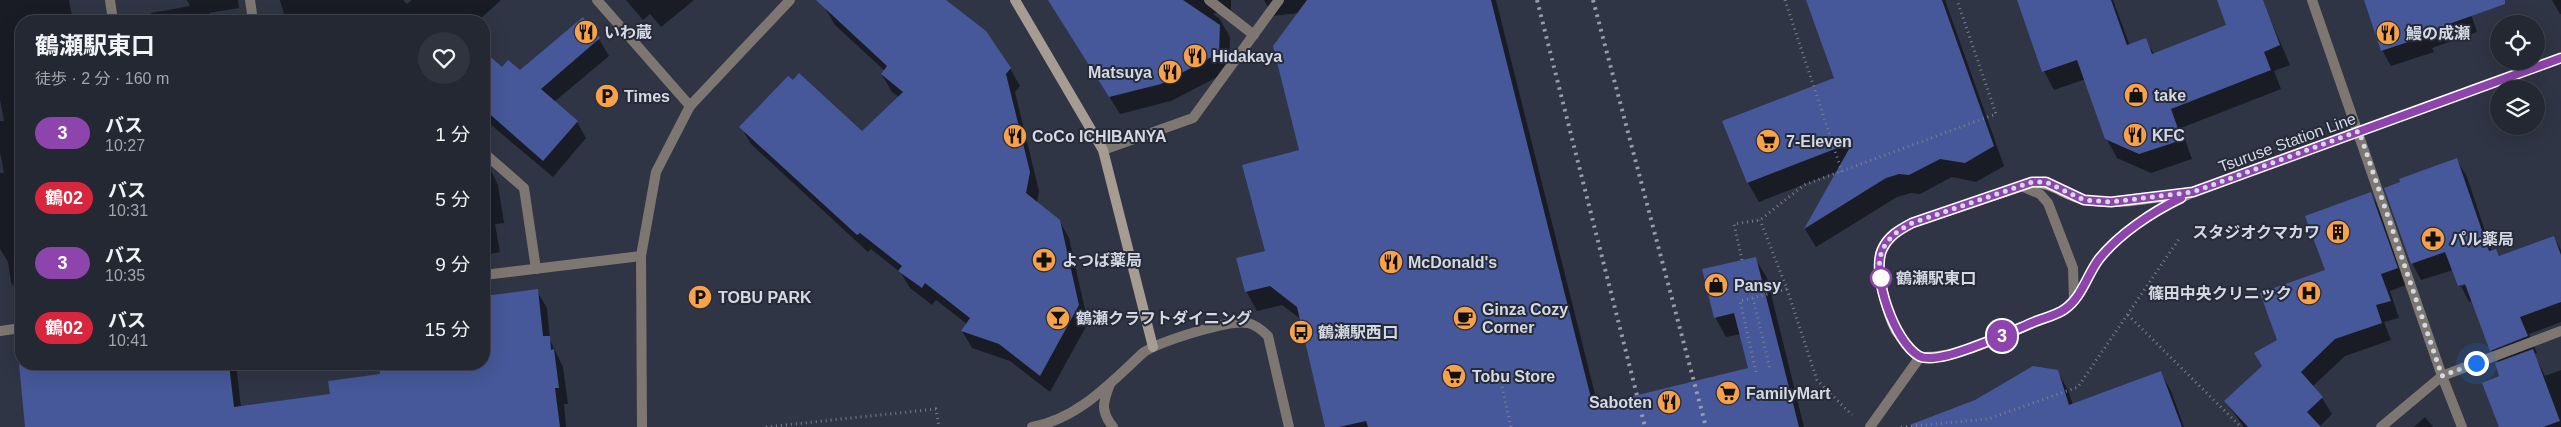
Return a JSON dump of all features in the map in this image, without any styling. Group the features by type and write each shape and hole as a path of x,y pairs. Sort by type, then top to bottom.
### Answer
{"street":[{"path":"110,0 113,15"},
{"path":"250,0 252,15"},
{"path":"597,0 690,106"},
{"path":"642,427 641,256 656,172 690,106 790,0"},
{"path":"1015,0 1103,150 1153,347"},
{"path":"1209,0 1254,35"},
{"path":"1103,150 1194,118 1279,0"},
{"path":"2312,0 2359,131 2442,376 2462,427"},
{"name":"Tsuruse Station Line","path":"2193,192 2561,58"},
{"path":"490,158 524,188 536,269"},
{"path":"2046,182 2084,200 2111,202 2193,192 2168,204 2120,238 2099,259 2074,301 2065,309 1990,341 1947,356 1920,357 1906,344 1896,329 1878,269 1881,252 1888,239 1912,223 2021,186 2046,182"},
{"path":"2021,186 2040,194 2048,203 2073,268 2074,301"},
{"path":"490,274 641,256"},
{"path":"1032,427 1058,421 1078,410 1110,384 1144,352 1153,347 1219,326 1247,323 1258,327 1268,336 1289,427"},
{"path":"0,330 15,329"},
{"path":"2381,427 2442,376 2561,331"},
{"path":"1870,427 1920,357"},
{"path":"1110,384 1105,397 1103,413 1113,427"}],"path":[{"path":"1784,0 1842,172"},
{"path":"1742,260 1734,224 1760,220 1804,185 1996,114 1957,0"},
{"path":"1760,220 1787,289 1817,380 1857,420"},
{"path":"1901,427 1988,419 2078,386 2179,239"},
{"path":"1756,372 1740,301 1787,289"},
{"path":"1754,298 1770,369"},
{"path":"2128,315 2241,427"},
{"path":"1501,382 1511,427"},
{"path":"766,427 936,409 939,427"}],"building":[{"path":"816,0 946,0 986,31 1011,68 1006,74 1030,172 1026,193 1060,220 1079,305 1040,376 999,344 961,331 970,318 925,283 922,288 898,271 902,266 860,233 857,235 739,127 788,76 793,80 799,73 862,131 903,92 881,74 887,66"},
{"path":"1048,0 1183,0 1220,25 1219,53 1161,84 1109,97"},
{"path":"1307,0 1491,0 1593,406 1748,368 1734,313 1714,318 1702,269 1756,257 1799,427 1368,427 1366,421 1339,427 1325,427 1297,307 1270,286 1245,292 1236,258 1265,251 1242,165 1299,150 1273,46"},
{"path":"1806,0 1942,0 1994,146 1965,163 1940,159 1909,175 1899,174 1886,178 1804,229 1853,142 1747,183 1722,121 1834,78"},
{"path":"2017,0 2111,0 2127,45 2146,38 2152,54 2226,25 2217,0 2263,0 2280,45 2264,52 2271,70 2171,109 2182,140 2139,154 2105,139 2077,60 2042,72"},
{"path":"2364,0 2505,0 2505,4 2424,33 2426,36 2381,51"},
{"path":"583,17 600,38 541,89 578,121 543,161 490,114 490,56 502,67 508,60 520,70"},
{"path":"2457,158 2489,251 2496,249 2499,256 2554,236 2561,255 2561,302 2520,317 2528,336 2490,351 2465,284 2458,286 2445,252 2411,264 2384,188 2400,182 2399,179"},
{"path":"2371,192 2398,268 2381,274 2391,301 2376,305 2382,323 2335,339 2301,372 2323,397 2307,412 2321,427 2248,427 2224,401 2262,366 2254,353 2277,340 2260,293 2325,270 2305,216"},
{"path":"538,289 543,336 550,336 551,350 554,349 559,388 555,388 560,427 25,427 20,370 230,370 234,407 330,394 328,381 380,374 380,370 490,370 490,295"},
{"path":"2533,349 2560,421 2543,427 2499,427 2482,383 2499,376 2495,363"},
{"path":"2033,366 2058,370 2069,405 2161,371 2182,427 1912,427 1912,424 1975,400"}],"railway":[{"path":"1537,0 1645,427"},
{"path":"1593,0 1706,427"}],"bus line":[{"name":"3","path":"2181,198 2168,204 2120,238 2099,259 2078,296 2065,309 1990,341 1947,356 1920,357 1906,344 1896,329 1878,269 1881,252 1888,239 1912,223 2032,182 2046,182 2084,200 2111,202 2126,202 2193,192 2561,58"}],"place":[{"name":"いわ蔵","path":"586,32"},
{"name":"鰻の成瀬","path":"2388,33"},
{"name":"Hidakaya","path":"1195,56"},
{"name":"Matsuya","path":"1170,72"},
{"name":"take","path":"2136,95"},
{"name":"Times","path":"607,96"},
{"name":"KFC","path":"2135,135"},
{"name":"CoCo ICHIBANYA","path":"1015,136"},
{"name":"7-Eleven","path":"1768,141"},
{"name":"スタジオクマカワ","path":"2338,232"},
{"name":"パル薬局","path":"2433,239"},
{"name":"よつば薬局","path":"1044,260"},
{"name":"McDonald's","path":"1391,262"},
{"name":"鶴瀬駅東口","path":"1881,278"},
{"name":"Pansy","path":"1716,285"},
{"name":"篠田中央クリニック","path":"2309,293"},
{"name":"TOBU PARK","path":"700,297"},
{"name":"鶴瀬クラフトダイニング","path":"1058,318"},
{"name":"Ginza Cozy Corner","path":"1465,318"},
{"name":"鶴瀬駅西口","path":"1301,332"},
{"name":"Tobu Store","path":"1454,376"},
{"name":"FamilyMart","path":"1728,393"},
{"name":"Saboten","path":"1669,402"}],"route":[{"path":"1881,278 1882,284 1878,269 1881,252 1888,239 1896,232 1912,223 2032,182 2046,182 2084,200 2111,202 2126,202 2193,192 2359,131 2442,376 2476,363"}]}
